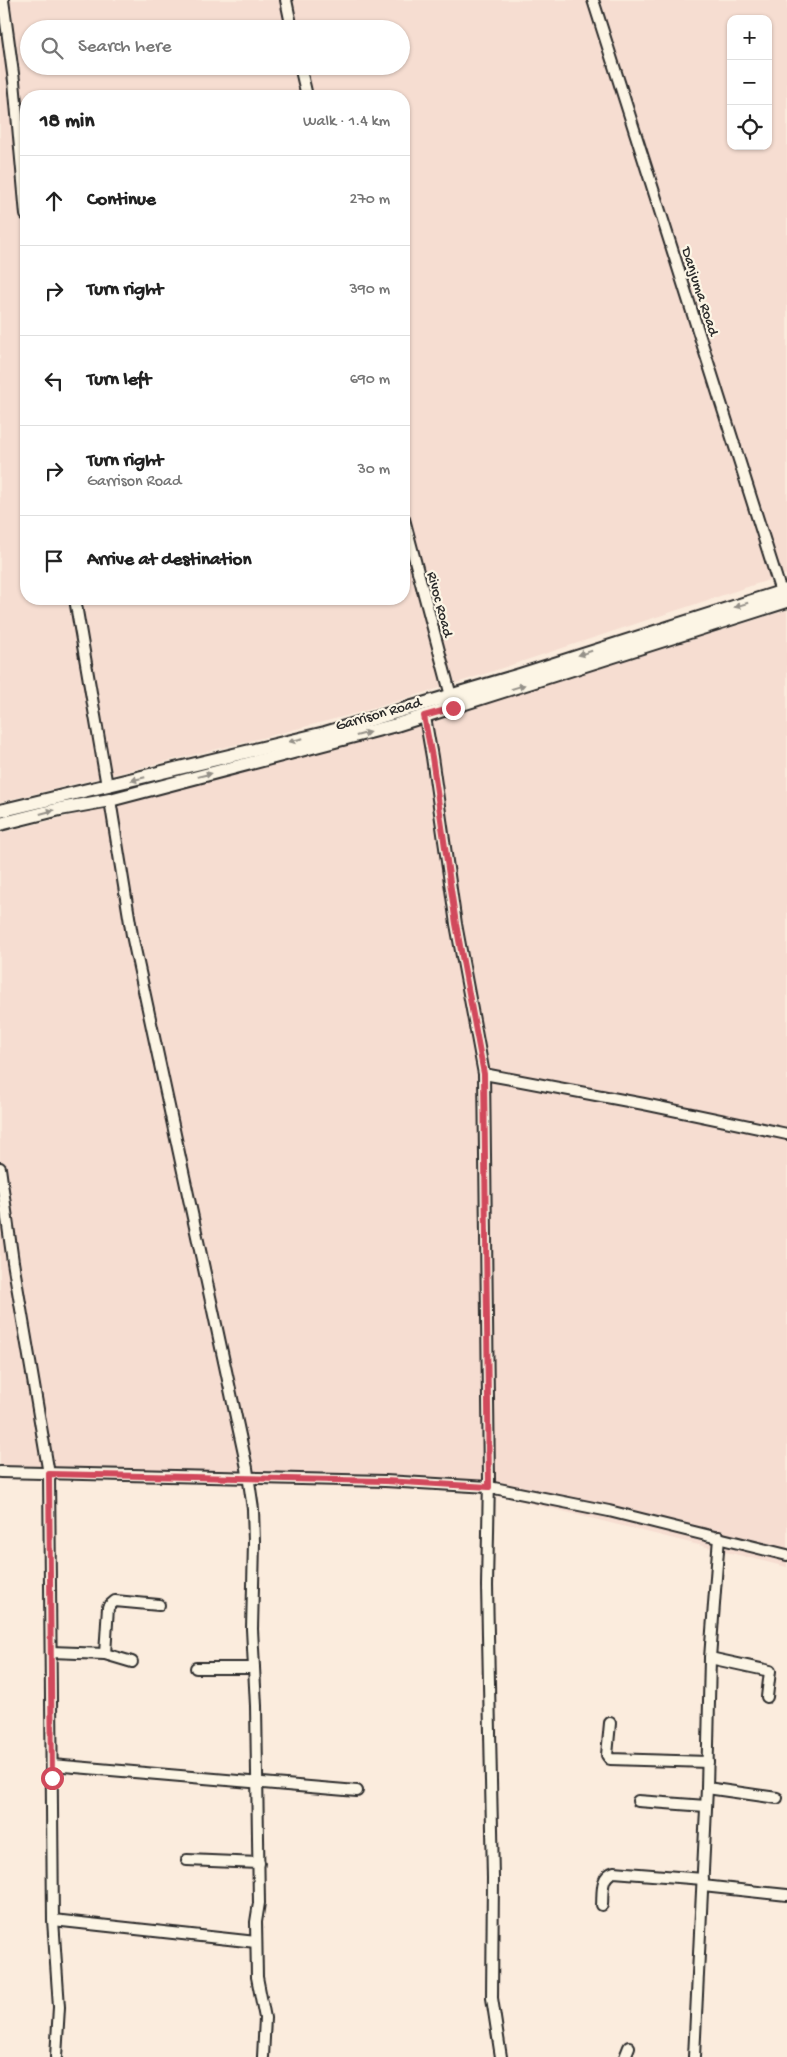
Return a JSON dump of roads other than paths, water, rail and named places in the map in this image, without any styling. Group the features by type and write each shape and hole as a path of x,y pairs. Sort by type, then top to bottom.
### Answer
{"main road":[{"name":"Garrison Road","path":"0,811 325,733 786,598"},
{"name":"Garrison Road","path":"0,824 60,809 110,800 271,759 424,716 786,598"}],"street":[{"path":"3,0 14,81 20,148"},
{"path":"286,0 290,20"},
{"name":"Danjuma Road","path":"593,0 786,598"},
{"path":"302,75 306,90"},
{"name":"Rivoc Road","path":"410,542 451,696"},
{"path":"76,605 107,786"},
{"path":"424,716 434,767 456,924 484,1074 489,1487 487,1586 493,1878 492,1998 500,2057"},
{"path":"110,800 132,935 249,1479 253,1509 252,1629 259,1903 256,1922 256,1942 257,1977 265,2018 263,2057"},
{"path":"484,1074 787,1134"},
{"path":"0,1168 13,1262 49,1474 54,1920 59,2007 56,2057"},
{"path":"0,1472 385,1481 489,1487 609,1511 787,1555"},
{"path":"694,2057 707,1788 710,1658 718,1537"},
{"path":"105,1654 108,1607 110,1604 116,1601 159,1606"},
{"path":"51,1652 105,1654 132,1662"},
{"path":"710,1658 770,1670 767,1697"},
{"path":"196,1668 254,1668"},
{"path":"610,1723 607,1755 610,1758 708,1762"},
{"path":"52,1765 257,1784 357,1791"},
{"path":"707,1788 777,1798"},
{"path":"638,1801 706,1806"},
{"path":"187,1860 258,1863"},
{"path":"602,1905 604,1878 614,1872 787,1895"},
{"path":"54,1920 256,1942"}]}
